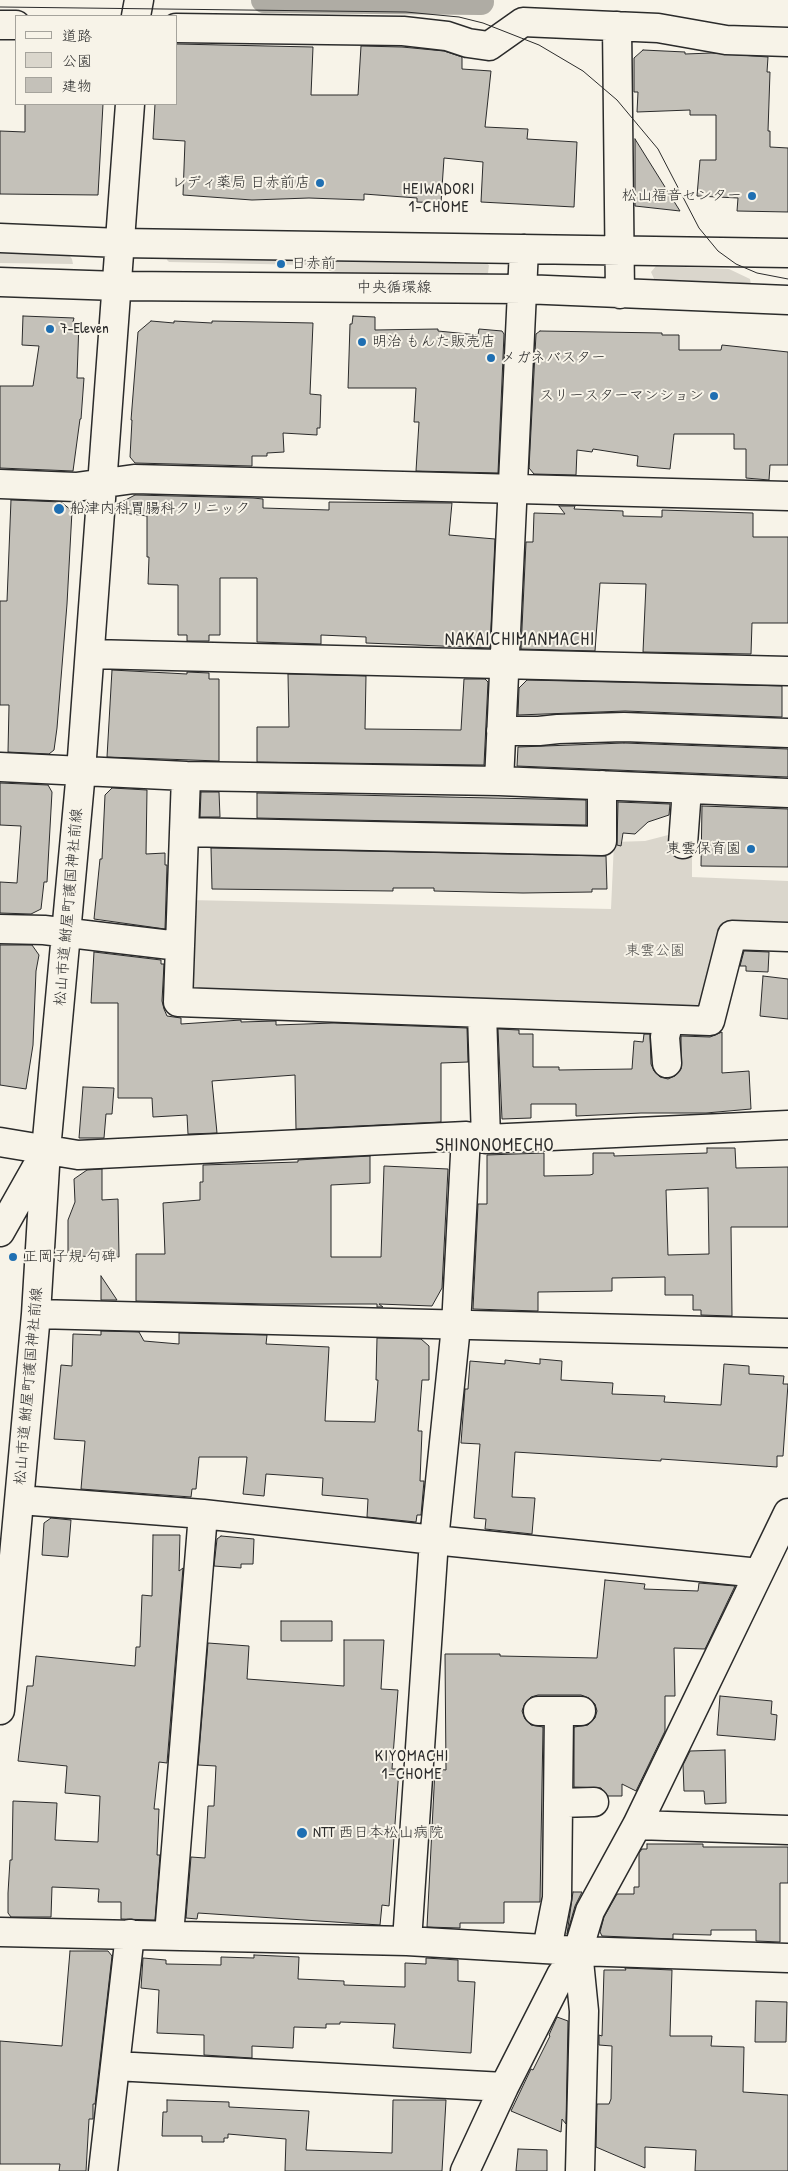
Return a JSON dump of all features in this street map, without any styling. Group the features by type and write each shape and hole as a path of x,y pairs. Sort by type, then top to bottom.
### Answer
{"street":[{"path":"136,15 139,0"},
{"path":"178,28 403,31 432,33 468,43 489,46 523,22 658,28 726,40 788,42"},
{"path":"0,25 15,25"},
{"path":"617,26 620,294"},
{"name":"松山市道 鮒屋町護国神社前線","path":"0,1710 1,1682 20,1500 36,1314 46,1150 68,933 118,286 130,105"},
{"path":"0,238 120,243 788,253"},
{"path":"499,781 524,248"},
{"name":"中央循環線","path":"0,282 118,286 522,289 788,300"},
{"path":"0,484 76,488 134,479 788,496"},
{"path":"90,654 788,671"},
{"path":"501,731 539,732 558,728 624,727 788,733"},
{"path":"0,767 186,776 499,781 788,793"},
{"path":"186,776 178,1002 710,1021 732,935 788,937"},
{"path":"184,832 602,841 602,785"},
{"path":"683,844 687,789"},
{"path":"0,928 44,930 179,946"},
{"path":"407,1941 434,1540 476,1138 482,1013"},
{"path":"667,1063 665,1037 669,1020"},
{"path":"0,1142 78,1154 788,1125"},
{"path":"0,1232 46,1150"},
{"path":"36,1314 788,1333"},
{"path":"20,1500 202,1514 759,1573"},
{"path":"169,1935 202,1514"},
{"path":"465,2171 504,2087 561,1976 578,1951 590,1911 637,1825 788,1514"},
{"path":"547,1949 557,1898 559,1711"},
{"path":"558,1803 594,1802"},
{"path":"637,1825 788,1830"},
{"path":"0,1932 407,1941 578,1951 788,1958"},
{"path":"103,2171 130,1934"},
{"path":"578,1951 584,2011 580,2171"},
{"path":"115,2066 504,2087"}],"green space":[{"path":"0,253 68,254 73,264 0,263"},
{"path":"167,256 485,262 489,265 488,273 485,277 337,273 306,265 169,262"},
{"path":"656,266 729,269 750,279 751,284 656,283 651,272"},
{"name":"東雲公園","path":"676,833 692,853 692,877 788,881 788,927 724,925 703,1014 187,994 188,900 611,909 614,842 645,841"}],"building":[{"path":"178,44 313,47 311,95 358,95 361,46 444,51 462,57 462,69 491,71 485,127 528,129 527,139 577,142 574,207 481,202 483,162 444,158 441,203 417,202 417,198 364,194 364,200 309,198 252,200 183,195 185,141 153,139 155,105 178,105"},
{"path":"643,50 685,52 685,54 712,53 768,57 767,72 770,72 768,131 770,131 770,147 788,148 788,212 737,211 738,198 697,196 700,160 716,160 716,115 690,115 690,110 637,112 638,92 634,92 634,58"},
{"path":"25,105 103,105 98,195 0,194 0,131 25,132"},
{"path":"635,139 680,211 635,206"},
{"path":"23,316 74,318 73,322 79,322 77,378 84,378 81,419 73,471 0,468 0,386 33,386 39,346 22,345"},
{"path":"353,316 375,317 375,330 438,329 438,331 478,335 479,329 502,331 504,334 498,473 416,471 419,422 414,422 416,388 348,388 350,324 352,324"},
{"path":"151,321 174,323 174,321 212,323 212,321 313,323 310,394 321,395 320,428 317,428 317,435 283,433 284,452 267,453 267,456 252,456 252,466 135,463 130,457 138,332"},
{"path":"540,331 662,333 662,335 679,335 679,350 721,350 722,345 788,352 788,465 770,465 769,480 746,478 746,449 734,449 734,434 674,434 670,469 637,466 638,456 593,449 592,452 577,450 576,475 534,474 529,468 536,334"},
{"path":"135,495 253,498 263,499 263,508 329,510 329,502 452,503 449,535 495,539 490,648 366,643 366,637 321,635 321,644 257,642 257,578 220,578 220,635 209,635 209,641 187,641 187,635 178,635 178,585 148,584 147,516 116,512 116,505"},
{"path":"11,500 61,502 72,511 57,728 54,750 49,754 8,752 9,705 0,705 0,601 7,601"},
{"path":"559,506 575,506 574,509 623,511 623,516 662,517 662,510 753,513 753,537 788,537 788,623 752,623 751,654 643,652 646,584 600,583 595,651 521,649 526,542 533,542 534,513 565,514"},
{"path":"112,670 187,674 187,672 209,673 209,679 219,679 219,761 107,757"},
{"path":"288,674 366,676 365,729 461,730 464,679 485,679 488,682 484,765 257,762 257,727 289,727"},
{"path":"527,680 782,686 782,717 625,711 518,715 519,688"},
{"path":"624,743 788,749 788,777 517,766 518,747"},
{"path":"0,783 48,785 52,792 47,882 44,882 41,909 31,914 0,913 0,882 17,883 21,826 0,825"},
{"path":"112,788 147,790 146,854 165,853 165,865 167,865 165,929 94,919 100,859 102,859 105,795"},
{"path":"201,792 219,792 220,817 200,817"},
{"path":"257,793 586,800 586,825 257,818"},
{"path":"618,802 670,804 669,815 648,822 635,834 623,833 621,846 617,845"},
{"path":"702,806 788,809 788,867 701,866"},
{"path":"211,848 606,856 607,889 592,889 592,892 523,893 434,891 434,888 393,888 393,891 212,889"},
{"path":"0,945 32,945 39,955 36,971 33,1045 26,1089 0,1085"},
{"path":"744,951 769,952 768,972 746,971 746,966 740,966"},
{"path":"94,952 161,960 161,964 164,964 162,1001 164,1009 167,1016 181,1018 181,1024 241,1020 241,1022 276,1021 276,1025 334,1023 467,1028 468,1062 441,1063 441,1122 296,1129 295,1075 212,1081 217,1133 188,1134 187,1115 153,1117 152,1098 118,1098 118,1003 91,1003"},
{"path":"763,976 788,979 788,1019 760,1016"},
{"path":"498,1029 519,1030 519,1034 533,1034 533,1067 559,1067 559,1070 632,1069 634,1041 643,1042 644,1034 650,1034 651,1064 654,1071 660,1077 668,1079 675,1076 681,1069 681,1036 710,1037 722,1032 722,1073 749,1071 751,1109 706,1113 576,1116 576,1104 531,1104 531,1118 502,1119"},
{"path":"83,1087 114,1088 112,1114 106,1114 104,1138 79,1138"},
{"path":"707,1148 735,1148 736,1168 788,1167 788,1227 731,1227 732,1316 701,1315 701,1310 693,1310 693,1295 665,1295 665,1277 612,1278 612,1291 538,1292 538,1311 473,1309 478,1204 487,1204 487,1155 544,1153 544,1176 593,1174 593,1153 614,1153 614,1156 707,1153","holes":["708,1188 709,1254 668,1255 666,1190"]},
{"path":"370,1156 370,1183 331,1185 331,1257 381,1257 384,1166 448,1169 442,1288 432,1306 379,1304 383,1307 377,1307 377,1304 136,1301 136,1254 165,1254 163,1203 200,1200 200,1182 203,1182 203,1165 298,1162 298,1160"},
{"path":"102,1169 102,1200 118,1199 119,1257 68,1256 68,1220 75,1202 74,1179 87,1170"},
{"path":"101,1276 117,1300 101,1300"},
{"path":"101,1331 139,1332 144,1341 179,1344 179,1333 267,1335 266,1344 329,1347 325,1421 375,1422 378,1380 376,1380 377,1338 421,1339 429,1346 429,1380 422,1380 418,1431 422,1431 420,1481 424,1481 421,1515 417,1515 416,1522 367,1517 368,1499 322,1495 323,1478 266,1474 264,1496 243,1494 247,1457 199,1457 196,1489 192,1489 191,1497 81,1489 85,1441 54,1439 61,1365 72,1366 73,1334 101,1335"},
{"path":"540,1359 562,1361 561,1380 613,1383 612,1394 665,1396 664,1402 721,1405 724,1364 749,1366 749,1374 784,1376 783,1384 788,1384 783,1456 777,1456 777,1467 515,1452 512,1497 535,1498 532,1534 485,1529 486,1519 474,1518 480,1444 461,1443 465,1389 468,1389 470,1361 505,1364 505,1360 540,1364"},
{"path":"51,1518 71,1520 68,1557 42,1555 44,1523"},
{"path":"153,1535 180,1535 179,1571 183,1568 167,1763 159,1762 154,1809 159,1809 157,1855 160,1855 155,1920 121,1919 121,1902 98,1902 99,1889 52,1887 51,1917 11,1917 8,1913 8,1893 10,1860 12,1860 13,1801 57,1803 55,1840 98,1842 100,1796 65,1793 67,1766 18,1761 27,1686 33,1686 36,1656 135,1666 136,1647 140,1647 142,1595 152,1596"},
{"path":"221,1536 254,1539 253,1564 241,1564 241,1568 214,1566 217,1539"},
{"path":"605,1580 645,1584 644,1589 698,1591 699,1583 735,1586 705,1649 674,1648 675,1696 665,1696 665,1731 636,1791 622,1784 622,1796 608,1796 601,1788 574,1787 574,1727 588,1725 595,1718 597,1711 595,1704 589,1698 581,1695 538,1695 531,1697 525,1703 522,1711 525,1719 531,1725 543,1727 540,1902 504,1902 504,1923 460,1923 460,1928 427,1927 435,1769 446,1770 445,1654 597,1658"},
{"path":"281,1621 332,1621 332,1641 281,1641"},
{"path":"344,1640 384,1640 381,1689 398,1690 392,1769 399,1769 389,1906 382,1905 380,1925 198,1913 197,1919 186,1918 191,1857 205,1858 208,1806 214,1806 216,1766 198,1765 208,1643 249,1646 247,1679 344,1686"},
{"path":"720,1696 772,1701 771,1714 777,1715 775,1740 717,1735"},
{"path":"725,1750 726,1803 705,1804 704,1791 684,1791 683,1765 690,1751"},
{"path":"647,1844 703,1844 703,1847 788,1847 788,1883 780,1883 780,1942 756,1941 756,1930 711,1930 711,1935 673,1934 673,1939 602,1936 600,1932 604,1917 617,1894 634,1894 634,1887 639,1887 639,1853 642,1849 647,1849"},
{"path":"573,1892 582,1892 575,1906 567,1934"},
{"path":"70,1951 108,1951 112,1956 95,2104 93,2104 93,2119 89,2119 86,2171 59,2171 60,2164 0,2164 0,2041 62,2046"},
{"path":"254,1955 299,1957 298,1979 344,1981 344,1985 405,1987 405,1963 426,1964 426,1958 458,1960 458,1981 475,1982 471,2053 393,2048 395,2024 340,2022 340,2024 326,2024 326,2028 294,2027 293,2048 252,2046 252,2058 204,2055 204,2035 157,2033 159,1990 141,1988 143,1958 166,1960 166,1964 221,1965 221,1957 254,1958"},
{"path":"625,1968 672,1970 670,2036 712,2036 711,2046 744,2047 743,2092 788,2095 788,2171 695,2171 696,2150 645,2147 645,2168 596,2147 597,2104 609,2104 611,2099 612,2046 599,2045 599,2035 602,2036 604,1970 626,1970"},
{"path":"756,2001 787,2002 786,2042 755,2042"},
{"path":"557,2017 568,2021 566,2124 562,2119 561,2132 511,2111 531,2069 533,2070 550,2036"},
{"path":"167,2100 229,2102 229,2107 309,2111 306,2150 392,2153 393,2100 446,2100 442,2171 285,2171 286,2139 228,2134 228,2138 224,2138 224,2142 202,2142 202,2136 162,2136 163,2112 167,2112"},
{"path":"518,2149 547,2150 547,2171 516,2171"}],"waterway":[{"path":"264,0 481,2"}],"tram line":[{"path":"0,7 406,12 459,17 483,23 539,45 583,71 617,100 658,149 699,228 718,251 736,264 757,273 788,279"}],"place":[{"name":"レディ薬局 日赤前店","path":"320,183"},
{"name":"松山福音センター","path":"752,196"},
{"name":"日赤前","path":"281,264"},
{"name":"7-Eleven","path":"50,329"},
{"name":"明治 もんた販売店","path":"362,342"},
{"name":"メガネバスター","path":"491,358"},
{"name":"スリースターマンション","path":"714,396"},
{"name":"船津内科胃腸科クリニック","path":"59,509"},
{"name":"東雲保育園","path":"751,849"},
{"name":"正岡子規 句碑","path":"13,1257"},
{"name":"NTT 西日本松山病院","path":"302,1833"}],"district":[{"name":"HEIWADORI 1-CHOME","path":"439,199"},
{"name":"NAKAICHIMANMACHI","path":"520,640"},
{"name":"SHINONOMECHO","path":"495,1146"},
{"name":"KIYOMACHI 1-CHOME","path":"412,1766"}]}
